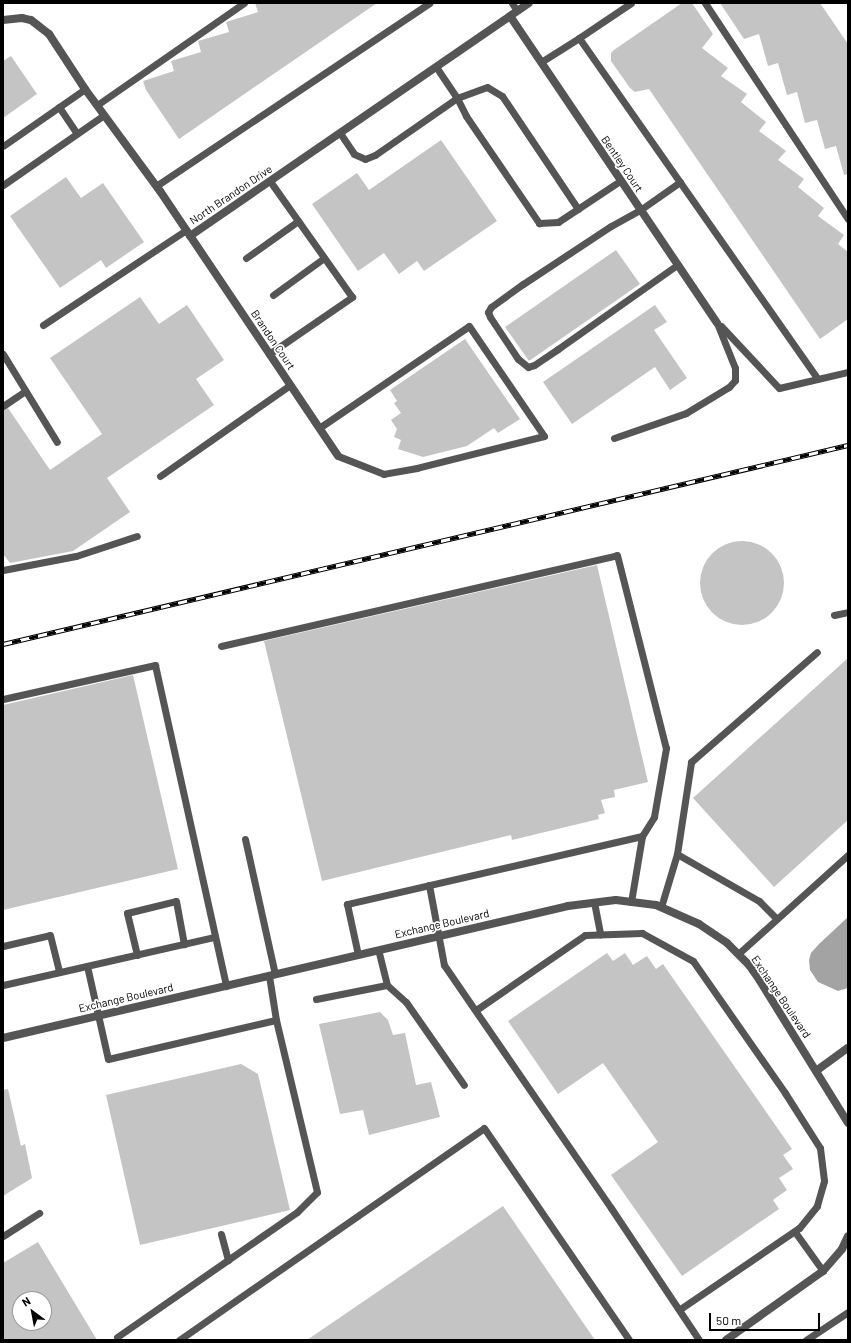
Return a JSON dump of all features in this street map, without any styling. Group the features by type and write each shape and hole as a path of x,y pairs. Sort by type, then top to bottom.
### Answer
{"street":[{"name":"North Brandon Drive","path":"3,20 22,18 31,20 49,34 97,105 188,233 270,181 529,3"},
{"name":"Bentley Court","path":"510,16 717,323"},
{"name":"Brandon Court","path":"188,233 338,456"},
{"name":"Exchange Boulevard","path":"3,1038 568,906 616,900 661,907 699,924 727,943 756,976 848,1123"},
{"path":"816,1071 848,1048"},
{"path":"726,1340 823,1271 842,1249 848,1236"}],"lane":[{"path":"97,105 244,3"},
{"path":"156,186 429,3"},
{"path":"512,3 517,11"},
{"path":"541,62 631,3"},
{"path":"706,3 848,218"},
{"path":"579,38 818,379"},
{"path":"436,67 457,98 466,116 539,223 558,222 620,181"},
{"path":"340,133 354,154 365,159 375,155 457,98 487,87 502,96 578,209"},
{"path":"3,146 86,89"},
{"path":"59,107 77,134"},
{"path":"3,185 104,115"},
{"path":"269,354 352,297 270,181"},
{"path":"677,265 534,365 528,367 524,364 497,329 488,312 490,307 568,253 610,226 640,210 680,182"},
{"path":"246,258 298,221"},
{"path":"43,325 188,233"},
{"path":"273,295 324,258"},
{"path":"717,323 779,388 848,372"},
{"path":"614,438 686,413 729,387 735,380 735,368 717,323"},
{"path":"319,428 470,326 544,436 417,468 384,474 338,456"},
{"path":"3,354 57,442"},
{"path":"160,476 290,385"},
{"path":"3,406 25,391"},
{"path":"3,570 76,556 137,536"},
{"path":"221,646 617,555 666,748 654,817 642,836 631,902"},
{"path":"834,615 848,612"},
{"path":"661,907 677,854 691,762 817,652"},
{"path":"3,699 155,665 226,986"},
{"path":"358,955 347,904 642,836"},
{"path":"118,1337 297,1212 317,1192 276,1020 272,975 245,840"},
{"path":"677,854 759,901 777,919"},
{"path":"738,954 848,855"},
{"path":"429,885 444,964 611,1208 699,1340"},
{"path":"137,955 127,913 176,901 184,944"},
{"path":"594,902 600,934"},
{"path":"476,1010 585,935 642,933 693,960 785,1094 820,1148 824,1181 817,1206 795,1232 679,1310"},
{"path":"3,946 50,935 59,972"},
{"path":"3,985 215,937"},
{"path":"378,950 387,985 406,1002 464,1085"},
{"path":"87,966 108,1059 276,1020"},
{"path":"316,999 387,985"},
{"path":"179,1340 484,1128 630,1340"},
{"path":"3,1236 39,1213"},
{"path":"795,1232 823,1271"},
{"path":"221,1234 228,1260"},
{"path":"806,1340 848,1312"}],"shaded area":[{"path":"848,917 848,988 838,991 818,982 810,970 809,960 811,953 819,944"}],"building":[{"path":"255,3 377,3 179,139 146,90 143,81 174,71 171,61 201,52 198,41 229,32 226,22 258,12"},
{"path":"682,3 692,3 713,34 702,48 728,68 721,76 747,94 741,102 766,122 759,131 786,151 778,160 804,179 798,187 824,208 818,216 844,235 838,244 848,252 848,319 820,339 649,89 635,92 630,88 611,61 611,53 614,50"},
{"path":"720,3 820,3 848,44 848,174 844,175 836,146 825,149 817,120 805,123 797,92 787,95 778,63 768,66 759,34 744,39"},
{"path":"11,56 37,94 3,118 3,61"},
{"path":"441,140 497,221 424,271 417,261 399,274 384,253 358,271 312,204 357,173 369,190"},
{"path":"66,177 81,198 103,183 144,242 106,268 101,260 60,288 10,216"},
{"path":"616,250 640,284 529,361 505,327"},
{"path":"140,297 159,324 187,305 224,360 196,379 214,405 107,478 130,512 73,551 10,563 3,554 3,411 8,408 50,470 102,434 50,358"},
{"path":"655,305 667,322 654,330 687,378 670,390 655,367 572,424 543,382"},
{"path":"465,339 520,419 498,433 494,428 467,446 423,457 398,449 401,440 394,437 397,429 391,420 401,413 394,403 397,401 390,390"},
{"path":"742,541 758,544 765,548 777,560 781,567 784,583 781,599 777,606 765,618 758,622 742,625 726,622 719,618 707,606 703,599 700,583 703,567 707,560 719,548 726,544"},
{"path":"597,565 648,782 614,790 615,797 601,800 605,813 598,815 599,819 512,840 511,835 322,881 264,641"},
{"path":"848,658 848,820 774,887 693,798"},
{"path":"133,675 178,869 3,910 3,705"},
{"path":"607,953 613,961 625,953 633,965 647,956 656,969 663,964 792,1149 783,1155 793,1169 779,1178 787,1190 773,1200 779,1209 682,1276 611,1175 658,1142 603,1063 558,1094 508,1021"},
{"path":"380,1012 388,1020 393,1035 405,1033 416,1085 431,1082 440,1117 369,1135 363,1110 340,1114 319,1024"},
{"path":"241,1064 258,1074 290,1210 140,1245 106,1095"},
{"path":"8,1089 21,1146 25,1144 32,1178 3,1196 3,1090"},
{"path":"503,1206 595,1340 307,1340"},
{"path":"38,1242 97,1340 3,1340 3,1263"}],"railway":[{"path":"3,644 848,445"}]}
